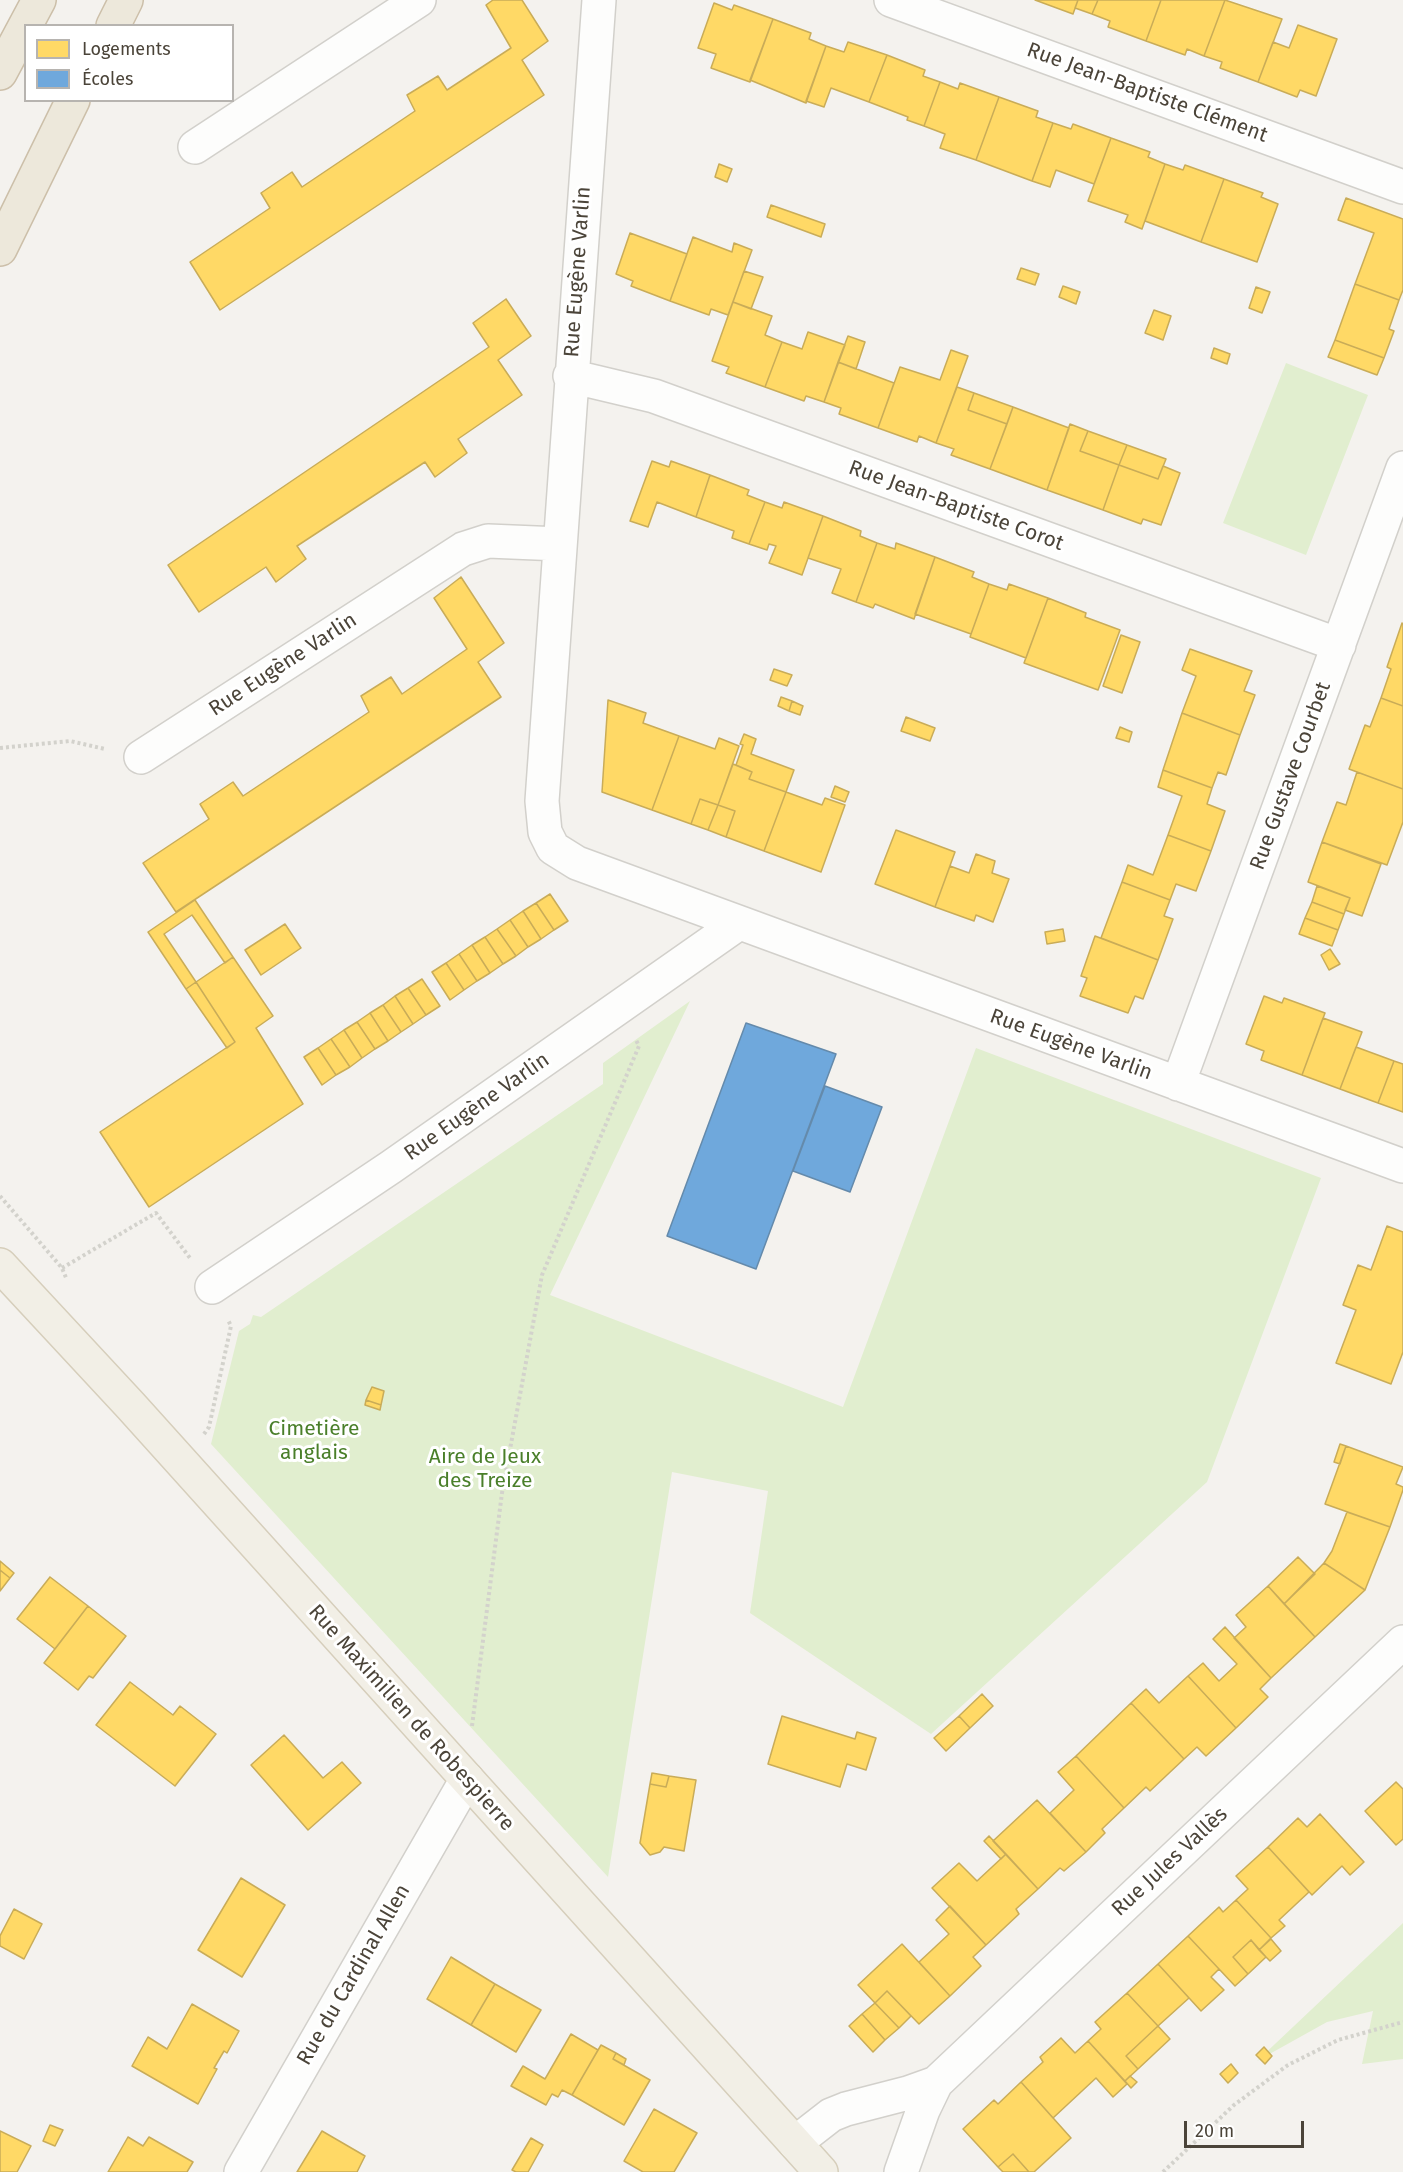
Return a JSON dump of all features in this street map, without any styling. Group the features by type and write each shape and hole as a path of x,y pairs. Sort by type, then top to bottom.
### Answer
{"highway":[{"path":"26,24 39,0"},
{"path":"113,24 126,0"},
{"path":"0,73 24,28"},
{"path":"0,249 72,102"}],"main road":[{"name":"Rue Maximilien de Robespierre","path":"0,1265 821,2172"}],"street":[{"path":"195,147 419,0"},
{"name":"Rue Eugène Varlin","path":"599,0 570,376 542,801 545,832 553,848 577,863 1403,1166"},
{"name":"Rue Jean-Baptiste Clément","path":"891,0 1403,187"},
{"name":"Rue Jean-Baptiste Corot","path":"570,376 654,396 1339,645"},
{"name":"Rue Gustave Courbet","path":"1178,1084 1403,468"},
{"name":"Rue Eugène Varlin","path":"141,757 463,549 488,541 560,544"},
{"name":"Rue Eugène Varlin","path":"212,1287 739,923"},
{"name":"Rue Jules Vallès","path":"901,2172 923,2110 936,2082 1403,1642"},
{"name":"Rue du Cardinal Allen","path":"241,2172 466,1779"},
{"name":"Rue Jules Vallès","path":"795,2143 838,2112 908,2093 936,2082"}],"path":[{"path":"0,748 70,741 141,757"},
{"path":"445,1755 471,1730 502,1493 542,1275 639,1046 618,1008"},
{"path":"62,1268 156,1213 212,1287 231,1326 209,1427 180,1462"},
{"path":"1163,2172 1234,2105 1288,2066 1338,2040 1403,2022"}],"green space":[{"path":"1286,363 1368,395 1306,555 1223,523"},
{"name":"Aire de Jeux des Treize","path":"690,1001 550,1295 843,1407 976,1048 1321,1178 1207,1482 931,1734 750,1613 768,1491 672,1472 608,1877 211,1444 239,1331 250,1324 253,1315 261,1317 603,1084 603,1063"},
{"path":"1403,1923 1403,2059 1362,2064 1373,2011 1327,2022 1257,2061"}],"building: Logements":[{"path":"493,0 522,0 548,41 522,60 544,95 220,310 190,262 270,208 261,193 292,172 302,187 415,111 407,95 438,76 447,90 511,48 486,5"},
{"path":"1035,0 1078,0 1073,14"},
{"path":"1078,0 1098,0 1092,14 1075,8"},
{"path":"1098,0 1161,0 1146,41 1108,27 1110,21 1092,14"},
{"path":"1161,0 1225,0 1204,56 1187,49 1185,55 1146,41"},
{"path":"1225,0 1282,19 1258,82 1220,68 1222,62 1204,56"},
{"path":"714,3 732,10 734,5 773,19 750,82 711,68 716,54 698,48"},
{"path":"773,19 811,33 809,39 826,46 806,103 750,80"},
{"path":"1298,25 1337,39 1316,96 1300,90 1297,97 1258,82 1273,42 1289,48"},
{"path":"848,42 887,55 869,102 831,88 824,107 806,101 826,46 844,52"},
{"path":"887,55 925,70 923,76 940,82 924,126 907,120 908,117 869,102"},
{"path":"940,82 958,89 960,83 999,97 976,160 940,148 945,134 924,126"},
{"path":"999,97 1038,111 1036,117 1053,123 1032,181 976,160"},
{"path":"1053,123 1071,129 1073,124 1111,138 1094,184 1056,170 1050,187 1032,181"},
{"path":"1111,138 1150,152 1148,157 1165,164 1142,229 1125,222 1128,215 1088,201"},
{"path":"719,164 732,169 727,182 715,177"},
{"path":"1165,164 1183,170 1185,165 1224,179 1201,242 1145,221"},
{"path":"1224,179 1263,193 1261,197 1278,204 1257,262 1201,242"},
{"path":"1346,198 1403,219 1403,290 1399,300 1355,284 1374,233 1338,220"},
{"path":"771,205 825,224 821,237 767,217"},
{"path":"630,233 687,254 670,301 631,286 633,281 616,274"},
{"path":"693,237 732,252 734,243 752,250 728,315 711,309 709,315 670,301"},
{"path":"1021,268 1039,274 1035,285 1017,279"},
{"path":"744,271 763,277 751,309 733,302"},
{"path":"1355,284 1399,300 1389,329 1394,331 1384,358 1335,340"},
{"path":"1063,286 1080,292 1076,304 1059,297"},
{"path":"1256,287 1270,292 1262,313 1249,308"},
{"path":"506,299 531,336 498,360 522,395 458,439 467,453 435,477 425,462 297,546 306,559 276,582 266,567 199,612 168,565 489,347 473,323"},
{"path":"733,302 772,316 765,335 782,342 765,387 726,373 729,367 712,361"},
{"path":"1154,310 1171,316 1163,340 1145,333"},
{"path":"808,332 845,345 824,402 806,396 804,401 765,387 782,342 802,349"},
{"path":"848,336 865,342 856,369 838,362"},
{"path":"1335,340 1384,358 1377,375 1328,357"},
{"path":"1214,348 1230,354 1227,364 1211,358"},
{"path":"951,350 968,356 936,443 919,436 917,442 878,428 900,367 940,380"},
{"path":"838,362 894,383 878,428 839,414 841,408 824,402"},
{"path":"957,387 974,393 968,410 1007,424 990,469 951,455 954,449 936,443"},
{"path":"974,393 1013,407 1007,424 968,410"},
{"path":"1013,407 1069,428 1047,490 990,469"},
{"path":"1070,424 1088,431 1080,451 1119,465 1103,510 1047,490"},
{"path":"1088,431 1127,445 1119,465 1080,451"},
{"path":"1127,445 1166,459 1158,479 1119,465"},
{"path":"652,461 669,467 671,461 710,475 696,517 657,502 648,527 630,521"},
{"path":"1119,465 1158,479 1163,466 1180,473 1161,525 1143,519 1141,524 1103,510"},
{"path":"710,475 749,490 747,495 765,502 749,544 732,538 734,531 696,517"},
{"path":"765,502 782,508 784,502 823,516 802,575 769,563 776,546 769,544 767,550 749,544"},
{"path":"823,516 861,531 860,536 877,543 856,602 832,593 841,569 808,558"},
{"path":"877,543 895,549 896,543 935,557 914,619 875,604 873,608 856,602"},
{"path":"935,557 974,572 972,577 989,584 971,634 915,614"},
{"path":"461,577 504,643 478,662 501,697 176,912 143,863 209,819 200,804 233,782 243,796 369,712 361,696 391,677 402,694 467,649 434,598"},
{"path":"989,584 1007,590 1009,584 1048,598 1026,658 970,637"},
{"path":"1048,598 1086,613 1085,617 1120,630 1098,690 1024,663"},
{"path":"1402,623 1403,706 1381,698 1391,669 1387,667"},
{"path":"1121,635 1140,642 1122,693 1103,686"},
{"path":"1190,649 1252,671 1244,691 1255,695 1240,735 1182,713 1196,676 1182,670"},
{"path":"774,669 792,675 787,686 770,680"},
{"path":"781,697 792,701 789,711 778,706"},
{"path":"1381,698 1403,706 1403,789 1349,769 1365,725 1370,727"},
{"path":"608,700 646,713 643,723 679,736 652,810 602,792"},
{"path":"792,701 803,706 800,715 789,711"},
{"path":"1182,713 1240,735 1226,775 1218,772 1212,788 1163,770"},
{"path":"906,717 935,728 930,741 901,731"},
{"path":"1120,727 1132,732 1129,742 1116,738"},
{"path":"744,734 756,739 751,754 794,770 786,792 749,779 752,772 736,765"},
{"path":"679,736 715,749 719,738 739,746 718,805 700,799 691,824 652,810"},
{"path":"733,764 752,772 749,779 786,792 764,851 726,837 735,811 718,805"},
{"path":"1163,770 1212,788 1207,804 1225,811 1211,851 1168,835 1182,796 1158,787"},
{"path":"1357,772 1403,789 1403,822 1387,865 1322,842 1337,802 1346,805"},
{"path":"835,786 849,792 845,802 831,797"},
{"path":"786,792 822,805 825,798 845,805 821,872 764,851"},
{"path":"700,799 718,805 708,830 691,824"},
{"path":"718,805 735,811 726,837 708,830"},
{"path":"896,830 955,852 935,907 875,884"},
{"path":"1168,835 1211,851 1196,891 1176,884 1170,900 1122,882 1128,865 1153,875"},
{"path":"1322,842 1381,864 1362,916 1345,910 1350,898 1308,882"},
{"path":"976,854 995,861 992,873 1009,879 993,922 976,915 974,921 935,907 950,866 969,873"},
{"path":"1122,882 1170,900 1164,916 1173,919 1158,960 1101,938"},
{"path":"1317,886 1350,898 1344,914 1312,902"},
{"path":"550,894 568,921 554,930 536,903"},
{"path":"195,900 233,957 225,963 192,915 164,934 196,982 186,989 148,932"},
{"path":"1312,902 1344,914 1338,930 1305,918"},
{"path":"536,903 554,930 541,939 523,911"},
{"path":"523,911 541,939 528,947 510,920"},
{"path":"1305,918 1338,930 1332,946 1299,934"},
{"path":"510,920 528,947 516,956 497,929"},
{"path":"285,924 301,948 261,975 245,950"},
{"path":"497,929 516,956 503,964 485,937"},
{"path":"1063,929 1065,941 1047,944 1045,932"},
{"path":"1095,936 1158,960 1143,999 1135,996 1128,1013 1080,996 1087,978 1081,976"},
{"path":"485,937 503,964 490,973 472,945"},
{"path":"472,945 490,973 477,981 459,954"},
{"path":"1330,949 1340,964 1329,970 1321,955"},
{"path":"459,954 477,981 464,990 446,963"},
{"path":"233,957 273,1016 256,1028 303,1104 149,1207 100,1132 235,1042 196,982"},
{"path":"446,963 464,990 450,1000 432,972"},
{"path":"422,979 440,1006 426,1015 408,988"},
{"path":"196,982 235,1042 227,1048 186,989"},
{"path":"408,988 426,1015 413,1024 395,996"},
{"path":"395,996 413,1024 401,1032 383,1005"},
{"path":"1264,996 1282,1003 1284,998 1325,1013 1302,1075 1261,1060 1264,1051 1246,1044"},
{"path":"383,1005 401,1032 388,1041 370,1013"},
{"path":"370,1013 388,1041 375,1049 357,1022"},
{"path":"1323,1018 1362,1032 1340,1089 1302,1075"},
{"path":"357,1022 375,1049 362,1058 344,1030"},
{"path":"344,1030 362,1058 350,1067 331,1039"},
{"path":"331,1039 350,1067 336,1075 318,1048"},
{"path":"1356,1047 1394,1061 1378,1103 1340,1089"},
{"path":"318,1048 336,1075 322,1085 304,1057"},
{"path":"1394,1061 1403,1064 1403,1112 1378,1103"},
{"path":"1387,1226 1403,1232 1403,1352 1391,1384 1336,1363 1356,1310 1343,1305 1358,1265 1371,1270"},
{"path":"372,1387 384,1391 381,1405 366,1400"},
{"path":"366,1400 381,1405 380,1410 365,1405"},
{"path":"1340,1444 1346,1446 1340,1464 1334,1462"},
{"path":"1346,1446 1403,1467 1396,1484 1403,1487 1403,1490 1390,1527 1325,1504"},
{"path":"1347,1512 1390,1527 1365,1590 1324,1563 1332,1551"},
{"path":"1298,1557 1315,1574 1284,1604 1268,1586"},
{"path":"0,1561 14,1573 10,1578 0,1570"},
{"path":"1324,1563 1365,1590 1315,1637 1284,1604"},
{"path":"0,1570 10,1578 0,1591"},
{"path":"50,1577 88,1606 55,1649 17,1619"},
{"path":"1268,1586 1315,1637 1271,1678 1234,1638 1246,1627 1236,1615"},
{"path":"88,1606 126,1636 93,1678 89,1676 78,1690 44,1663"},
{"path":"1225,1627 1271,1678 1260,1689 1268,1697 1236,1728 1188,1676 1203,1663 1219,1681 1237,1664 1213,1639"},
{"path":"1188,1676 1236,1728 1206,1756 1197,1747 1184,1759 1131,1703 1146,1689 1159,1703"},
{"path":"130,1682 173,1715 180,1706 216,1734 175,1786 96,1725"},
{"path":"982,1694 993,1706 970,1728 959,1716"},
{"path":"1131,1703 1184,1759 1150,1791 1146,1787 1124,1808 1076,1756"},
{"path":"782,1716 855,1739 857,1732 876,1738 866,1770 847,1764 840,1787 768,1764"},
{"path":"959,1716 970,1728 946,1751 934,1738"},
{"path":"284,1735 323,1778 342,1762 361,1783 308,1830 251,1765"},
{"path":"1076,1756 1124,1808 1102,1829 1105,1833 1086,1852 1050,1813 1074,1790 1058,1772"},
{"path":"652,1773 669,1776 666,1787 650,1784"},
{"path":"669,1776 696,1780 684,1851 664,1847 660,1852 650,1855 640,1843 650,1784 666,1787"},
{"path":"1396,1782 1403,1789 1403,1839 1396,1845 1365,1811"},
{"path":"1037,1800 1086,1852 1064,1871 1060,1868 1038,1889 993,1841"},
{"path":"1320,1814 1364,1862 1350,1875 1342,1866 1312,1895 1268,1847 1298,1818 1307,1827"},
{"path":"989,1836 1006,1854 1001,1859 984,1841"},
{"path":"1268,1847 1309,1892 1279,1920 1285,1926 1271,1938 1236,1900 1248,1889 1236,1876"},
{"path":"1006,1854 1038,1889 1016,1909 1019,1914 986,1945 932,1888 959,1863 977,1881"},
{"path":"241,1878 285,1905 242,1977 198,1950"},
{"path":"1236,1900 1271,1938 1259,1950 1251,1940 1233,1957 1248,1974 1235,1986 1188,1936 1219,1907 1223,1912"},
{"path":"950,1906 986,1945 973,1957 981,1966 950,1996 919,1962 949,1934 936,1920"},
{"path":"14,1909 42,1924 24,1959 0,1946 0,1936"},
{"path":"1188,1936 1219,1969 1211,1977 1224,1990 1201,2011 1158,1964"},
{"path":"1271,1939 1281,1951 1270,1961 1259,1950"},
{"path":"1251,1940 1266,1957 1248,1974 1233,1957"},
{"path":"902,1944 950,1996 919,2024 887,1991 875,2003 858,1985"},
{"path":"451,1957 495,1984 471,2025 427,1999"},
{"path":"1158,1964 1189,1998 1158,2026 1127,1993"},
{"path":"495,1984 541,2010 516,2052 471,2025"},
{"path":"887,1991 911,2016 899,2028 875,2003"},
{"path":"1127,1993 1158,2026 1126,2056 1138,2069 1125,2081 1088,2041 1101,2029 1095,2022"},
{"path":"875,2003 899,2028 885,2040 862,2014"},
{"path":"192,2004 239,2031 227,2053 224,2051 214,2068 217,2069 198,2104 132,2066 148,2037 167,2049"},
{"path":"862,2014 885,2040 873,2052 849,2026"},
{"path":"1158,2026 1170,2039 1138,2069 1126,2056"},
{"path":"571,2034 598,2050 572,2095 562,2090 558,2097 552,2094 546,2105 511,2086 523,2066 545,2079"},
{"path":"1061,2038 1075,2053 1088,2041 1127,2084 1113,2097 1096,2078 1053,2118 1021,2082 1043,2062 1040,2057"},
{"path":"601,2045 616,2053 613,2059 650,2080 624,2125 572,2095"},
{"path":"1264,2047 1272,2056 1265,2064 1256,2055"},
{"path":"616,2053 626,2059 624,2065 613,2059"},
{"path":"1231,2064 1238,2073 1228,2083 1220,2074"},
{"path":"1130,2076 1137,2082 1131,2088 1125,2081"},
{"path":"1021,2082 1071,2138 1034,2172 1029,2172 1013,2154 998,2167 963,2129 994,2100 998,2104"},
{"path":"654,2109 697,2133 674,2172 643,2172 624,2161"},
{"path":"50,2125 63,2130 55,2146 43,2141"},
{"path":"0,2131 31,2146 17,2172 0,2172"},
{"path":"322,2131 365,2156 357,2172 297,2172"},
{"path":"128,2137 143,2146 149,2137 193,2162 187,2172 108,2172"},
{"path":"531,2138 543,2145 528,2172 512,2170"},
{"path":"1013,2154 1029,2172 1003,2172 998,2167"}],"building: Écoles":[{"path":"746,1023 836,1054 756,1269 667,1236"},
{"path":"825,1086 882,1107 850,1192 793,1171"}],"park label":[{"name":"Cimetière anglais","path":"314,1441"}]}
